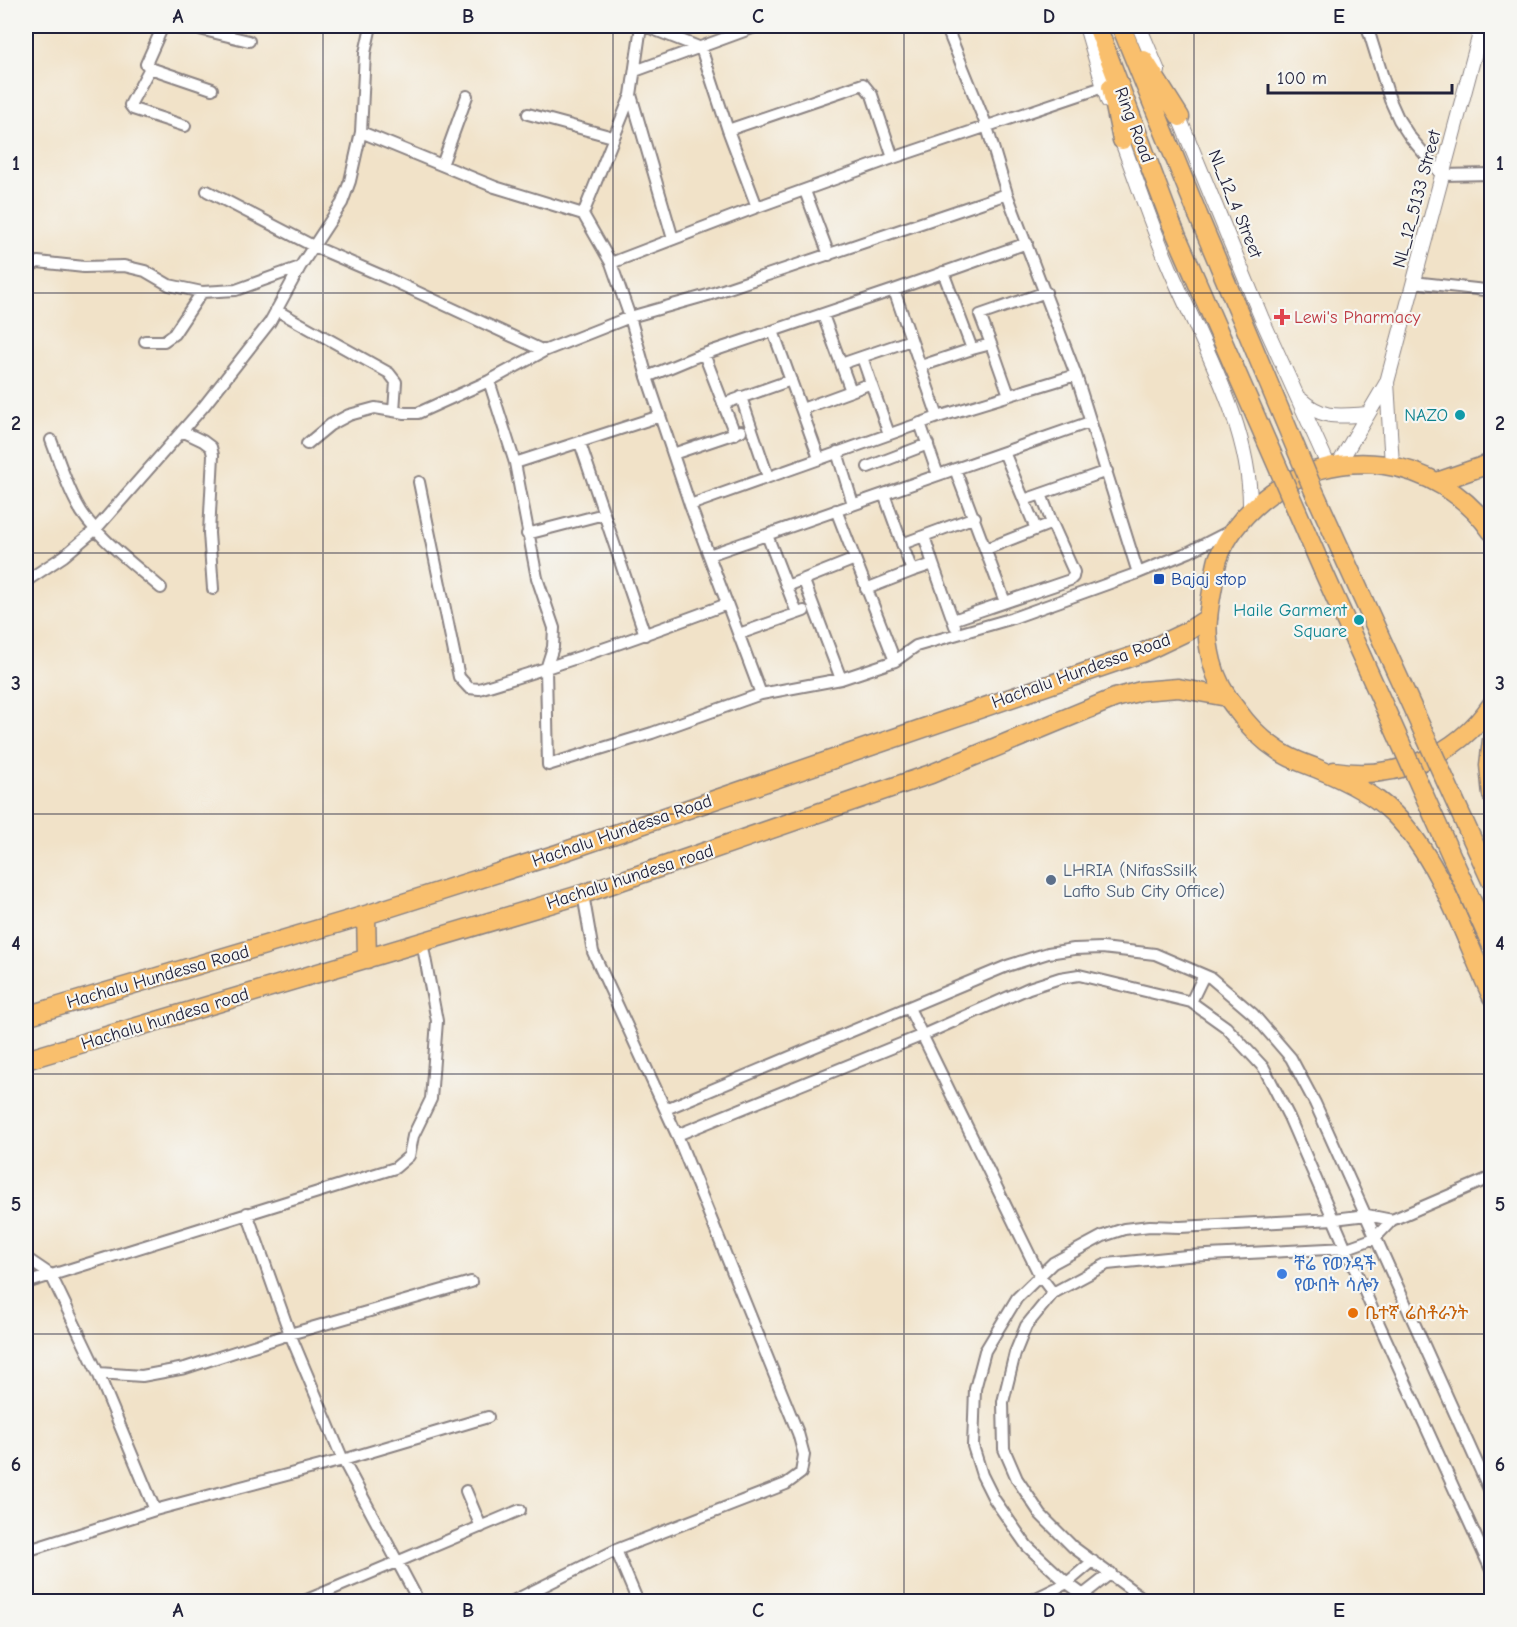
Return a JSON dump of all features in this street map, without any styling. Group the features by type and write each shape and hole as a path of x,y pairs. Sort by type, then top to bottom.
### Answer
{"main road":[{"path":"1122,26 1180,117"},
{"name":"Ring Road","path":"1122,26 1312,489 1491,883"},
{"path":"1094,27 1122,140"},
{"name":"Ring Road","path":"1094,27 1172,225 1315,554 1491,946"},
{"path":"1491,532 1480,516 1455,493 1437,482 1392,465 1365,463 1333,466 1300,476 1273,491 1250,510 1236,528 1218,559 1206,629 1212,664 1227,697 1248,726 1280,752 1318,768 1374,797 1410,832 1447,896 1491,997"},
{"path":"1437,482 1491,463"},
{"name":"Hachalu Hundessa Road","path":"26,1016 366,915 568,851 1142,653 1188,631 1208,618"},
{"name":"Hachalu hundesa road","path":"26,1060 583,894 931,774 1115,698 1141,690 1178,688 1227,697"},
{"path":"1318,768 1353,774 1389,772 1424,762 1455,744 1481,719 1491,704"},
{"path":"1491,740 1489,765 1491,795"},
{"path":"366,915 367,959"}],"street":[{"path":"163,26 146,64 150,68 213,89"},
{"path":"187,26 249,41"},
{"path":"26,580 64,556 96,529 182,431 262,331 276,310 300,267 342,202 350,181 361,132 364,53 371,26"},
{"path":"583,214 631,95 643,26 701,48"},
{"path":"635,71 758,26"},
{"path":"946,26 987,127 1007,194 1076,375 1138,573"},
{"name":"NL_12_4 Street","path":"1139,26 1180,117 1262,319 1333,466"},
{"path":"1367,26 1390,100 1410,137 1442,175 1491,174"},
{"name":"NL_12_5133 Street","path":"1387,382 1482,26"},
{"path":"1094,27 1103,87 1131,172 1167,262 1231,409 1242,442 1250,483 1250,510"},
{"path":"701,48 757,207"},
{"path":"150,68 130,105 133,109 185,126"},
{"path":"728,130 863,84 872,95 893,158"},
{"path":"611,263 893,158 1103,87"},
{"path":"631,95 673,240"},
{"path":"442,165 467,96"},
{"path":"528,114 613,137"},
{"path":"361,132 495,187 583,214 611,263 690,505 761,694"},
{"path":"207,191 315,247 544,351"},
{"path":"805,191 830,255"},
{"path":"307,444 330,425 349,415 375,408 418,413 489,381 544,351 630,317 708,295 1007,194"},
{"path":"647,377 704,354 1027,243"},
{"path":"26,274 30,266 38,262 84,267 124,266 145,271 168,285 202,291 236,290 300,267"},
{"path":"943,272 972,349"},
{"path":"1413,282 1485,290"},
{"path":"894,290 938,417"},
{"path":"145,341 164,341 174,334 202,291"},
{"path":"962,321 1046,292"},
{"path":"276,310 389,373 396,382 394,411"},
{"path":"823,315 851,391"},
{"path":"980,315 1009,396"},
{"path":"773,331 819,458"},
{"path":"841,364 911,340"},
{"path":"921,366 991,344"},
{"path":"704,354 735,434"},
{"path":"862,357 889,434"},
{"path":"690,505 920,423 1076,375"},
{"path":"723,404 791,380"},
{"path":"489,381 515,463 537,578 554,628 553,647 546,669 548,765 652,733 761,694 842,679 895,661 916,646 1010,618 1138,573 1189,552 1236,528"},
{"path":"1333,466 1387,382"},
{"path":"1387,382 1392,465"},
{"path":"802,409 871,383"},
{"path":"741,397 768,477"},
{"path":"1298,397 1325,416 1368,414"},
{"path":"515,463 660,416"},
{"path":"709,555 1090,422"},
{"path":"920,423 938,475"},
{"path":"673,454 752,429"},
{"path":"182,431 203,441 211,447 213,454 209,533 213,589"},
{"path":"51,440 77,505 96,529 161,588"},
{"path":"580,443 645,635"},
{"path":"868,466 928,444"},
{"path":"1004,452 1036,530"},
{"path":"837,453 853,504"},
{"path":"956,470 1005,602"},
{"path":"1024,500 1107,471"},
{"path":"419,482 459,677 469,688 479,689 546,669 645,635 727,603"},
{"path":"884,494 912,571"},
{"path":"953,620 1070,580 1073,577 1074,572 1041,494"},
{"path":"836,510 895,661"},
{"path":"527,534 604,514"},
{"path":"902,544 975,517"},
{"path":"986,549 1052,523"},
{"path":"767,535 797,613"},
{"path":"924,536 957,634"},
{"path":"787,586 855,559"},
{"path":"867,590 933,564"},
{"path":"804,581 812,608 842,679"},
{"path":"739,634 812,608"},
{"path":"511,1602 616,1550 786,1484 801,1473 804,1455 798,1433 678,1135 593,952 583,894"},
{"path":"26,1283 373,1176 395,1168 409,1156 413,1136 431,1099 437,1021 422,942"},
{"path":"666,1108 1006,966 1048,953 1102,948 1155,954 1211,978 1253,1014 1291,1058 1315,1103 1367,1215 1375,1238 1491,1496"},
{"path":"678,1135 923,1035 1029,988 1059,978 1079,975 1191,1002 1226,1027 1264,1068 1289,1117 1378,1322 1491,1572"},
{"path":"1191,1002 1204,975"},
{"path":"909,1008 1040,1276 1053,1293"},
{"path":"1148,1602 1073,1547 1041,1515 1017,1479 1004,1449 1003,1402 1015,1353 1026,1326 1053,1293 1107,1264 1187,1256 1347,1248 1375,1238 1392,1220 1491,1177"},
{"path":"247,1213 290,1334 343,1460 419,1602"},
{"path":"1093,1602 1067,1583 1027,1546 993,1499 982,1475 973,1446 975,1389 986,1351 1017,1298 1053,1263 1103,1236 1124,1229 1149,1226 1180,1227 1334,1220 1367,1215 1392,1220"},
{"path":"26,1258 51,1275 98,1373 156,1509"},
{"path":"98,1373 142,1376 185,1368 290,1334 471,1282"},
{"path":"26,1551 156,1509 343,1460 488,1417"},
{"path":"465,1491 481,1527"},
{"path":"302,1602 520,1510"},
{"path":"616,1550 638,1602"},
{"path":"1028,1602 1067,1583 1093,1561"},
{"path":"1070,1602 1111,1573"}],"place":[{"name":"Lewi's Pharmacy","path":"1282,317"},
{"name":"NAZO","path":"1460,415"},
{"name":"Bajaj stop","path":"1159,579"},
{"name":"Haile Garment Square","path":"1359,620"},
{"name":"LHRIA (NifasSsilk Lafto Sub City Office)","path":"1051,880"},
{"name":"ቸሬ የወንዳች የውበት ሳሎን","path":"1282,1274"},
{"name":"ቤተኛ ሬስቶራንት","path":"1353,1313"}]}
